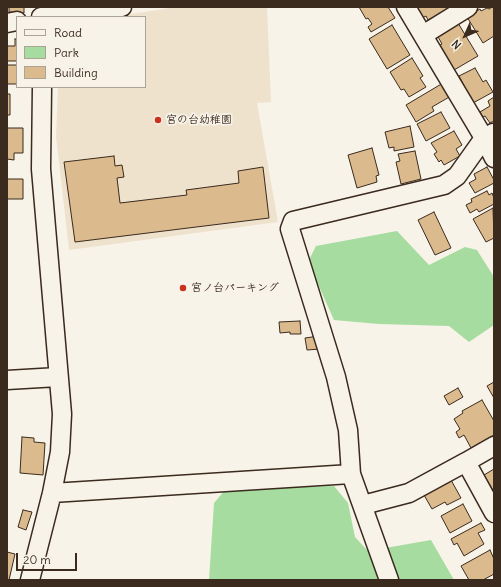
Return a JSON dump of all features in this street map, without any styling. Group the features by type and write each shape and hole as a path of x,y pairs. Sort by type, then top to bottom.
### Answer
{"street":[{"path":"51,16 101,11 122,7"},
{"path":"406,7 489,135 494,158"},
{"path":"423,35 468,7"},
{"path":"30,580 52,493 60,452 62,414 41,169 42,88"},
{"path":"389,580 351,474 348,430 336,377 290,229 293,221 444,185 457,176 489,135"},
{"path":"7,380 58,377"},
{"path":"363,505 409,493 494,446"},
{"path":"466,462 494,513"},
{"path":"52,493 351,474"}],"shaded area":[{"name":"宮の台幼稚園","path":"176,7 267,7 271,102 257,103 278,222 69,250 56,136 58,88 146,88 146,16 119,16"}],"green space":[{"path":"397,231 429,265 465,247 477,250 494,277 494,325 469,342 449,326 379,324 334,320 308,262 316,246"},
{"path":"334,486 348,503 355,537 368,551 431,540 454,580 209,580 214,503 226,489"}],"building":[{"path":"9,7 24,7 24,13 9,12"},
{"path":"359,7 388,7 395,18 371,32 368,27 372,24 368,18 366,19"},
{"path":"415,7 447,7 448,9 428,20 426,16 422,18"},
{"path":"494,7 494,36 483,43 467,17 480,9 481,11"},
{"path":"458,23 478,56 454,70 440,45 442,44 437,35"},
{"path":"392,25 410,55 387,69 369,39"},
{"path":"16,39 16,61 7,61 7,46 15,46"},
{"path":"412,58 423,76 420,78 426,87 409,97 404,89 401,90 390,72"},
{"path":"7,65 16,65 16,84 7,84"},
{"path":"475,68 483,82 486,80 493,92 473,103 459,76"},
{"path":"443,83 451,96 432,107 434,111 416,122 406,105"},
{"path":"7,94 10,94 10,115 7,115"},
{"path":"494,97 494,121 490,123 480,112 490,106 488,101"},
{"path":"441,112 450,128 426,141 417,124"},
{"path":"410,126 414,147 394,151 394,147 389,148 385,132"},
{"path":"7,128 23,128 23,153 14,153 14,160 7,159"},
{"path":"454,131 462,145 456,149 460,156 444,165 441,160 439,162 434,154 437,152 431,143"},
{"path":"372,148 379,175 376,176 377,182 357,188 348,155"},
{"path":"415,151 421,179 401,184 396,162 400,161 398,154"},
{"path":"114,156 115,166 122,165 124,177 117,178 120,203 187,195 186,190 239,183 238,171 263,167 269,218 75,242 64,162"},
{"path":"487,167 494,180 494,183 475,193 469,183 476,179 474,174"},
{"path":"7,179 23,179 23,199 7,199"},
{"path":"487,191 489,195 492,193 494,204 479,212 477,209 470,213 466,205 472,202 471,199"},
{"path":"493,208 494,238 486,242 473,219"},
{"path":"434,212 451,248 435,255 418,220"},
{"path":"300,321 301,334 290,334 290,332 280,333 279,322"},
{"path":"319,336 320,349 307,350 305,338"},
{"path":"494,382 494,398 487,386"},
{"path":"458,388 463,397 449,405 444,396"},
{"path":"482,400 494,421 494,435 471,448 464,435 459,438 456,432 460,429 454,419 463,413 462,411"},
{"path":"22,437 34,438 34,442 45,443 43,475 20,473"},
{"path":"494,469 494,492 484,475"},
{"path":"451,480 461,498 447,505 445,502 432,509 424,495"},
{"path":"463,504 472,521 450,533 441,516"},
{"path":"23,510 32,512 26,530 18,527"},
{"path":"481,523 485,530 478,533 484,544 464,556 457,543 454,545 451,539"},
{"path":"490,550 494,559 494,574 483,580 469,580 461,566"},
{"path":"7,552 15,554 9,580 7,580"}],"place":[{"name":"宮の台幼稚園","path":"158,120"},
{"name":"宮ノ台パーキング","path":"183,288"}]}
